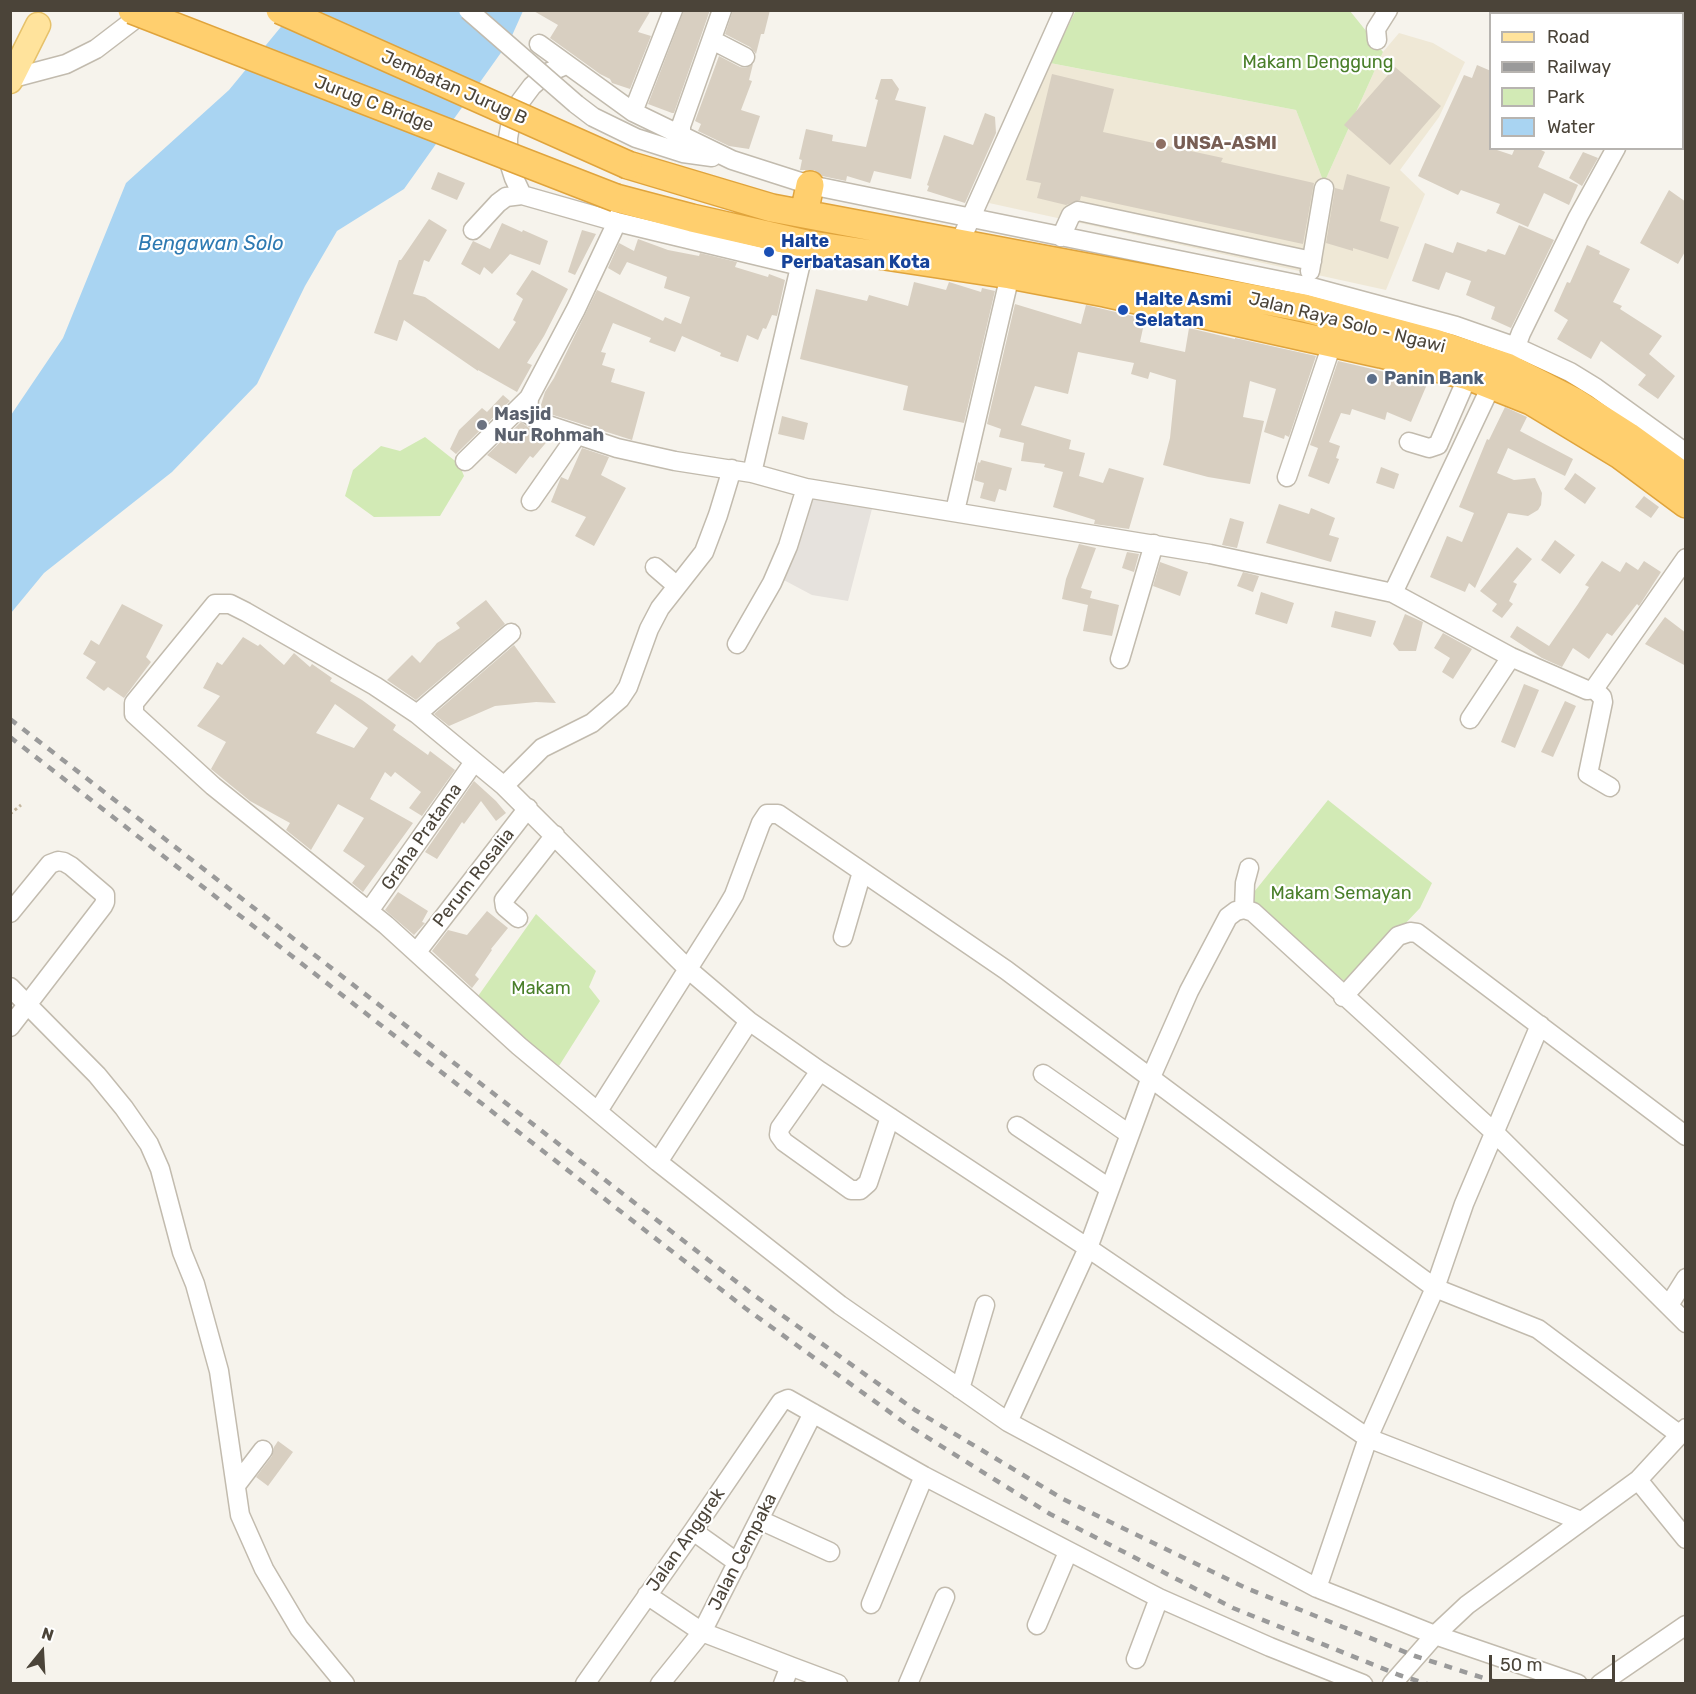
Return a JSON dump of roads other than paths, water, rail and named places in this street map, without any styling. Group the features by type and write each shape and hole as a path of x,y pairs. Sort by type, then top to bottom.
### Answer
{"highway":[{"name":"Jurug C Bridge","path":"132,10 617,210"},
{"name":"Jembatan Jurug B","path":"280,10 628,165"},
{"name":"Jalan Raya Solo - Ngawi","path":"628,165 734,198 804,214 959,243 1217,280 1305,297 1398,321 1496,369 1575,402 1649,439 1686,478"},
{"path":"804,214 810,185"},
{"name":"Jalan Raya Solo - Ngawi","path":"617,210 692,218 803,255 1010,275 1105,293 1332,344 1496,369 1531,400 1620,455 1686,504"}],"main road":[{"path":"12,80 38,25"}],"street":[{"path":"12,80 66,64 96,49 147,10"},
{"path":"468,10 593,117 636,138 683,153 732,160"},
{"path":"633,112 673,10"},
{"path":"681,136 681,126 722,10"},
{"path":"959,243 1064,10"},
{"path":"1377,40 1376,29 1388,10"},
{"path":"712,40 745,57"},
{"path":"539,44 633,112 732,160 810,185 971,216 1061,237 1217,280"},
{"path":"522,195 508,159 511,122 520,102 532,86 547,72 566,65"},
{"path":"1409,442 1429,448 1438,445 1496,369 1521,333 1578,217 1615,150"},
{"path":"1305,297 1324,188"},
{"path":"465,461 529,398 576,309 617,210 522,195 506,197 473,230"},
{"path":"1061,237 1072,213 1078,211 1312,261"},
{"path":"752,473 803,255"},
{"path":"955,511 1010,275"},
{"path":"1287,477 1332,344"},
{"path":"1393,593 1496,369"},
{"path":"529,398 528,414 542,423 629,451 752,473 806,488 1154,544 1393,593 1511,657 1587,690 1594,689 1686,558"},
{"path":"531,501 577,435"},
{"path":"1649,439 1686,453"},
{"path":"504,786 542,748 600,718 620,699 628,687 649,629 660,608 704,552 732,469"},
{"path":"737,644 772,584 788,546 806,488"},
{"path":"1120,659 1154,544"},
{"path":"655,567 677,586"},
{"path":"1578,1683 1435,1635 1317,1588 1008,1422 840,1305 658,1162 519,1046 369,911 213,786 134,714 134,703 215,604 230,604 246,612 375,686 417,714 528,808 689,970 749,1021 820,1071 1088,1248 1368,1438 1581,1521"},
{"path":"417,714 511,633"},
{"path":"1470,719 1511,657"},
{"path":"1594,689 1604,699 1588,774 1610,787"},
{"name":"Graha Pratama","path":"369,911 474,762"},
{"name":"Perum Rosalia","path":"419,949 528,808"},
{"path":"598,1111 689,970 734,895 757,832 767,814 778,814 1006,970 1435,1288 1538,1329 1683,1432 1638,1480 1467,1605 1435,1635 1392,1683"},
{"path":"518,918 505,907 504,900 555,835"},
{"path":"10,913 51,864 58,861 71,866 105,895 103,906 10,1028"},
{"path":"1244,909 1245,883 1249,868"},
{"path":"843,937 862,872"},
{"path":"1008,1422 1088,1248 1151,1077 1189,991 1228,917 1244,909 1253,912 1343,997 1495,1133 1686,1323"},
{"path":"1343,997 1398,936 1410,932 1417,933 1686,1136"},
{"path":"10,987 97,1075 149,1144 160,1169 182,1252 195,1284 219,1371 240,1515 264,1569 299,1628 345,1683"},
{"path":"658,1162 749,1021"},
{"path":"1317,1588 1368,1438 1435,1288 1464,1203 1540,1026"},
{"path":"820,1071 780,1128 779,1135 784,1142 851,1190 860,1190 868,1183 890,1117"},
{"path":"1043,1074 1129,1134"},
{"path":"1017,1126 1109,1188"},
{"path":"1669,1305 1686,1278"},
{"path":"960,1389 985,1305"},
{"name":"Jalan Anggrek","path":"585,1683 781,1402 788,1399 813,1413"},
{"path":"813,1413 924,1476 1159,1598 1270,1647 1363,1683"},
{"name":"Jalan Cempaka","path":"660,1683 702,1632 813,1413"},
{"path":"237,1484 263,1450"},
{"path":"871,1604 924,1476"},
{"path":"1638,1480 1686,1539"},
{"path":"760,1520 830,1552"},
{"path":"693,1531 738,1563"},
{"path":"1037,1625 1068,1552"},
{"path":"647,1595 702,1632 838,1683"},
{"path":"908,1683 945,1597"},
{"path":"1136,1659 1159,1598"},
{"path":"1600,1683 1686,1625"},
{"path":"783,1683 790,1666"}],"water":[{"name":"Bengawan Solo","path":"294,11 523,11 510,40 404,189 337,231 305,286 257,384 172,472 44,573 11,613 11,415 63,338 126,183 229,90"}],"railway":[{"path":"10,719 751,1293 915,1410 1063,1499 1246,1588 1415,1656 1502,1684"},
{"path":"10,737 745,1308 909,1426 1050,1514 1233,1608 1399,1675 1427,1684"}],"place":[{"name":"UNSA-ASMI","path":"1161,144"},
{"name":"Halte Perbatasan Kota","path":"769,252"},
{"name":"Halte Asmi Selatan","path":"1123,310"},
{"name":"Panin Bank","path":"1372,379"},
{"name":"Masjid Nur Rohmah","path":"482,425"}],"park label":[{"name":"Makam Denggung","path":"1318,63"},
{"name":"Makam Semayan","path":"1341,894"},
{"name":"Makam","path":"541,989"}]}
